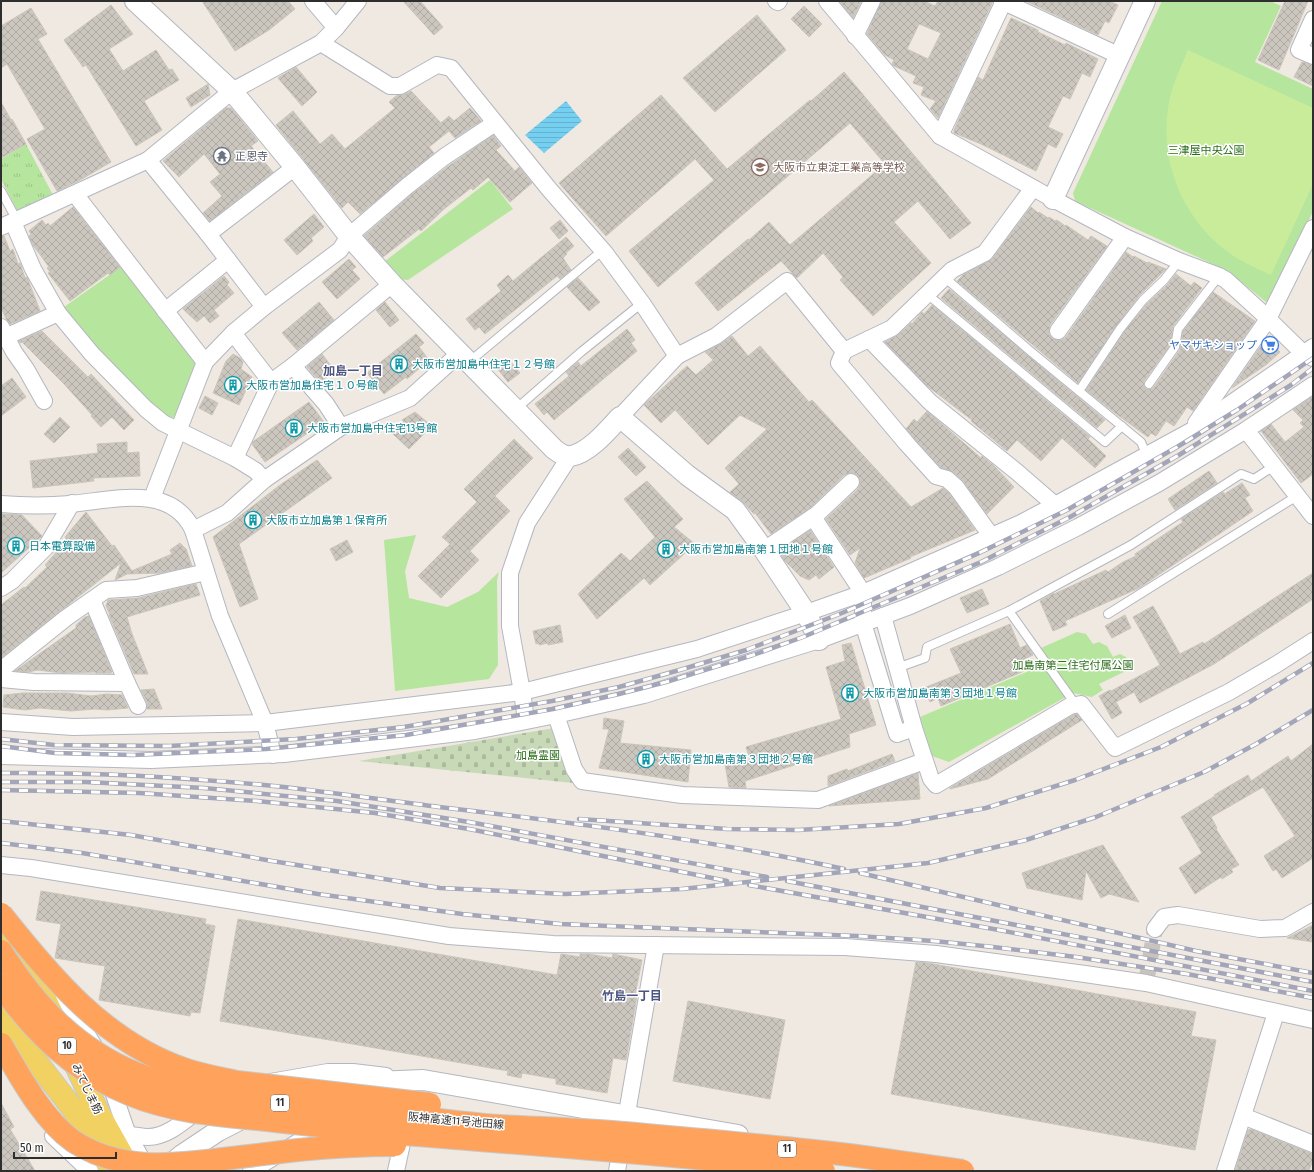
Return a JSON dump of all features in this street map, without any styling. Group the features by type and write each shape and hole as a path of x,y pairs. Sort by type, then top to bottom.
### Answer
{"highway":[{"name":"11","path":"1,914 32,953 93,1016 114,1033 136,1047 183,1069 237,1082 511,1115 611,1132"},
{"name":"阪神高速11号池田線","path":"1,951 25,987 42,1008 69,1033 111,1062 137,1074 164,1083 226,1096 355,1112 498,1126 611,1132 799,1150 857,1156 963,1171"},
{"name":"阪神高速11号池田線","path":"1,985 32,1025 54,1047 78,1067 101,1081 128,1094 157,1104 186,1111 348,1129 824,1171"},
{"name":"11","path":"1,1044 32,1094 59,1129 89,1150 130,1163 150,1165 192,1163 346,1146 531,1145"}],"main road":[{"name":"みてじま筋","path":"1,921 32,972 83,1082 135,1163"},
{"name":"みてじま筋","path":"1,1016 73,1109 113,1171"}],"street":[{"path":"135,1 232,91 350,236 392,284 554,449 561,454 570,456 583,452 602,436 677,356 716,336 787,281 844,351"},
{"path":"313,1 336,28"},
{"path":"264,480 256,471 235,458 178,432 163,423 146,409 92,354 58,313 7,225 148,160 232,91 321,43 336,28 358,1"},
{"path":"1,722 73,727 265,723 522,692 697,649 863,593 992,537 1147,456 1191,431 1310,353 1268,319 1226,280 1125,237 940,136 827,1"},
{"path":"855,36 872,1"},
{"path":"940,136 1003,1 1120,56"},
{"path":"1053,199 1146,1"},
{"path":"1313,19 1299,50 1313,56"},
{"path":"321,43 390,86 400,86 437,65 451,68 549,189 603,250 642,303 677,356"},
{"path":"152,498 205,362 233,333 264,307 340,250 350,236 406,187 444,157 496,123"},
{"path":"148,160 208,234 264,307"},
{"path":"208,234 295,167"},
{"path":"992,537 956,487 947,479 936,476 839,363 844,351 892,328 952,270 985,253 1033,188"},
{"path":"75,194 205,362"},
{"path":"1191,431 1268,319 1313,228"},
{"path":"1058,331 1125,237"},
{"path":"165,311 228,260"},
{"path":"235,458 271,382 293,366 392,284"},
{"path":"44,401 26,369 2,334 58,313"},
{"path":"233,333 271,382"},
{"path":"869,339 930,402 1017,472 1055,505"},
{"path":"193,530 227,513 264,480 341,427 410,398 464,358"},
{"path":"293,366 326,404 341,427"},
{"path":"1,756 151,760 273,755 319,751 475,731 556,715 644,695 818,640 910,606 998,567 1078,527 1159,483 1246,430 1313,385"},
{"path":"620,417 687,476 735,510 806,613 818,640"},
{"path":"1246,430 1313,516"},
{"path":"526,720 510,626 510,573 527,523 570,456"},
{"path":"764,550 813,517 851,482"},
{"path":"1,504 30,506 72,504 107,499 152,498 172,507 182,514 193,530 220,616 265,723 273,755"},
{"path":"1,588 12,580 46,547 72,504"},
{"path":"813,517 863,593 863,623 897,734 914,728"},
{"path":"1,670 66,618 106,590 137,588 206,572"},
{"path":"92,600 138,706"},
{"path":"883,616 924,761 931,779 936,785 1070,706 1082,704 1115,748 1229,692 1277,664 1313,640"},
{"path":"881,679 898,670"},
{"path":"1,679 34,682 127,683"},
{"path":"556,715 574,769 582,781 682,795 818,800 924,761"},
{"path":"1,865 31,868 449,936 553,944 845,947 936,954 1146,983 1313,1020"},
{"path":"1,901 77,1016 93,1043 107,1071 128,1135 135,1163 148,1171"},
{"path":"1155,929 1164,917 1178,915 1260,929 1285,928 1313,912"},
{"path":"617,1171 656,945"},
{"path":"1225,1171 1276,1013"},
{"path":"1,1059 42,1124 57,1141 90,1171"},
{"path":"128,1135 149,1137 162,1134 175,1128 216,1099 238,1090 277,1080 328,1072 353,1072 424,1080 626,1114 892,1167 940,1171"},
{"path":"163,1171 182,1155 218,1130 256,1111 298,1097 336,1088 375,1082 424,1080"},
{"path":"251,1171 338,1117 388,1090 424,1080"},
{"path":"396,1171 407,1124 424,1080"},
{"path":"1243,1116 1313,1144"}],"lane":[{"path":"1,191 13,213 7,225"},
{"path":"464,358 603,250"},
{"path":"1079,391 1120,330 1143,300 1164,280 1179,261"},
{"path":"1149,384 1175,347 1178,329 1218,276"},
{"path":"944,277 1141,442 1147,456"},
{"path":"927,294 1105,442 1122,426"},
{"path":"516,410 581,352 642,303"},
{"path":"898,670 925,658 927,647 1009,611 1131,544 1241,474 1254,478 1274,466"},
{"path":"1108,614 1188,566 1297,496"},
{"path":"1009,611 1076,705"}],"green space":[{"name":"三津屋中央公園","path":"1162,1 1270,1 1281,6 1255,62 1313,89 1313,211 1271,301 1266,302 1228,271 1075,201 1073,193"},
{"path":"1188,50 1313,108 1313,184 1271,275 1238,259 1212,239 1187,206 1178,188 1172,169 1166,129 1171,93"},
{"path":"26,144 53,195 17,210 1,179 1,159"},
{"path":"490,180 513,209 408,280 398,279 384,262"},
{"path":"125,264 196,362 177,417 167,418 162,414 86,337 64,307"},
{"path":"416,535 405,571 409,598 447,607 478,592 499,572 497,580 498,665 489,679 395,691 384,540"},
{"name":"加島南第二住宅付属公園","path":"1077,632 1086,634 1093,644 1099,642 1107,646 1113,657 1120,654 1126,657 1132,668 1099,684 1103,690 1092,697 1073,693 949,762 932,756 920,717 1036,668 1041,648"},
{"name":"加島霊園","path":"554,728 573,783 359,761"}],"water":[{"path":"566,101 582,121 544,153 525,135"}],"building":[{"path":"202,1 288,1 295,9 269,30 235,51"},
{"path":"403,1 420,1 443,27 434,35"},
{"path":"839,1 861,1 853,18"},
{"path":"881,1 924,1 935,6 938,1 993,1 938,118 930,109 936,101 921,95 924,87 913,83 916,76 894,66 892,64 894,60 885,55 867,34","holes":["919,24 941,33 928,59 907,49"]},
{"path":"1026,1 1109,1 1118,5 1109,23 1105,21 1098,35"},
{"path":"1285,1 1308,1 1279,70 1258,60"},
{"path":"111,5 133,34 109,49 123,71 156,50 169,70 172,69 179,80 144,101 162,130 136,146 86,65 83,67 64,40"},
{"path":"804,6 822,24 809,37 791,19"},
{"path":"31,8 47,34 38,39 111,162 57,191 27,139 45,129 7,64 1,68 1,26"},
{"path":"757,15 786,50 715,112 683,78"},
{"path":"1011,18 1038,30 1038,32 1065,45 1066,43 1098,59 1090,77 1082,73 1070,99 1063,96 1048,127 1063,134 1056,148 1048,144 1036,171 981,144 954,133 978,77 983,80"},
{"path":"1302,62 1313,65 1313,86 1294,77"},
{"path":"296,67 317,92 302,106 278,78"},
{"path":"844,72 971,223 950,239 918,201 894,222 931,263 873,316 840,280 843,277 823,253 797,278 781,261 718,311 695,283 769,222 790,245 885,164 850,123 658,287 629,251 714,180 695,159 606,236 559,183 661,95 727,169 810,100 811,101"},
{"path":"208,84 210,95 191,107 186,98"},
{"path":"411,91 441,123 449,116 454,121 470,108 481,121 455,138 449,131 429,147 434,153 360,214 348,202 342,208 276,125 293,111 320,144 332,134 345,149 395,108 389,102 396,96"},
{"path":"1,102 26,144 1,158"},
{"path":"226,108 231,108 258,141 251,146 273,172 210,221 203,213 222,196 210,182 220,174 204,154 179,177 163,161"},
{"path":"493,135 501,146 496,150 515,171 519,167 532,183 510,202 488,177 473,190 471,188 444,209 421,231 419,229 383,257 364,236 412,194"},
{"path":"73,207 120,267 110,275 108,273 70,301 48,273 50,272 47,268 49,267 33,245 29,236 31,234 29,231 42,220 46,225 48,223 50,226"},
{"path":"1031,207 1038,213 1039,212 1055,221 1057,220 1065,226 1066,225 1088,240 1091,236 1107,246 1050,325 1049,335 1053,339 1062,340 1066,337 1126,252 1147,263 1148,262 1166,269 1139,296 1116,326 1078,383 957,281 963,275 992,259"},
{"path":"314,214 324,227 311,238 313,241 297,255 284,240"},
{"path":"560,220 568,231 559,239 550,228"},
{"path":"1,236 4,236 10,251 13,249 25,278 27,277 40,311 10,324 1,307"},
{"path":"566,237 574,246 563,258 571,270 560,279 557,276 485,334 479,327 475,330 466,319 501,291 497,285 508,275 513,281"},
{"path":"349,259 356,267 352,270 360,279 337,299 322,282"},
{"path":"1176,274 1191,286 1194,282 1202,288 1173,326 1170,345 1144,381 1144,386 1146,389 1151,389 1154,387 1180,350 1183,331 1213,292 1255,321 1193,411 1187,407 1174,426 1166,421 1156,436 1151,433 1148,437 1086,390 1124,332 1147,304"},
{"path":"224,276 229,282 227,285 234,293 214,310 219,316 210,323 204,316 197,322 183,309"},
{"path":"578,278 600,302 589,311 567,287"},
{"path":"949,289 1105,420 1097,428 941,298"},
{"path":"319,302 334,320 297,350 282,333"},
{"path":"385,302 399,320 390,327 376,310"},
{"path":"932,305 1090,437 1088,439 1106,456 1095,468 1062,438 1041,461 1017,440 1007,451 971,421 972,420 926,385 885,342 898,335 911,323 912,324 922,312 924,314"},
{"path":"627,329 635,340 631,343 637,351 554,420 547,412 544,415 535,404 569,376 566,372 578,362 581,366"},
{"path":"42,331 88,377 91,374 134,420 124,430 112,417 101,427 65,385 22,342 20,343 19,341"},
{"name":"大阪市営加島中住宅１２号館","path":"416,334 424,343 419,347 429,360 407,379 406,377 384,394 367,373"},
{"path":"732,336 748,356 760,346 809,402 812,400 911,507 943,488 949,493 975,530 864,578 855,563 860,548 850,555 826,519 858,489 860,485 858,476 854,473 849,473 844,475 810,508 771,534 755,513 754,514 742,501 730,492 739,484 725,468 767,429 740,415 708,445 675,410 661,423 644,405 687,366 696,375 713,360 705,352"},
{"path":"1266,339 1280,352 1267,364 1232,388"},
{"name":"大阪市営加島住宅１０号館","path":"233,354 240,358 243,362 241,369 252,377 239,405 213,393 226,361"},
{"path":"322,354 335,371 320,382 307,367"},
{"path":"508,359 520,373 508,382 497,368"},
{"path":"12,378 26,397 1,416 1,386"},
{"path":"205,396 218,403 212,415 199,408"},
{"path":"1313,396 1313,474 1301,483 1261,431 1271,424 1285,442 1304,427 1300,423 1303,420 1293,410"},
{"name":"大阪市営加島中住宅13号館","path":"309,402 324,422 265,462 252,444 254,441"},
{"path":"927,411 981,458 982,456 994,466 1014,487 987,514 962,480 953,472 941,468 906,429 914,419 917,422"},
{"path":"415,412 432,426 409,449 392,433 404,421 402,420"},
{"path":"60,417 70,427 54,443 44,434"},
{"path":"514,439 533,458 495,496 510,511 470,551 479,560 441,598 418,576 450,544 442,537 477,502 464,489"},
{"path":"127,442 127,453 139,452 140,476 93,478 94,481 33,488 30,461 98,453 97,444"},
{"path":"628,448 646,467 636,476 618,457"},
{"name":"大阪市立加島第１保育所","path":"317,460 332,478 239,544 258,599 240,607 213,537 280,485"},
{"path":"1209,471 1217,483 1175,510 1168,499"},
{"name":"大阪市営加島南第１団地１号館","path":"647,481 683,519 674,527 695,544 650,585 644,578 597,619 578,594 621,553 630,561 655,537 624,499"},
{"path":"1242,483 1250,495 1245,498 1253,511 1139,588 1065,621 1067,625 1053,631 1040,601 1054,593 1106,570 1108,572 1123,562 1136,556 1135,554 1183,522 1181,519 1223,492 1226,495 1226,493"},
{"path":"86,512 112,546 114,545 132,571 172,554 170,550 180,543 186,549 192,566 160,573 127,574 115,580 121,563 1,658 1,605 24,587 25,588 47,567 45,565 67,540 65,537"},
{"name":"日本電算設備","path":"1,514 22,515 42,536 1,573"},
{"path":"810,530 834,567 819,579 816,575 809,580 800,576 784,560 779,551"},
{"path":"347,540 353,552 336,561 330,549"},
{"path":"1313,573 1313,599 1214,664 1140,703 1134,692 1116,702 1122,713 1112,719 1099,696 1160,665 1133,617 1153,606 1180,654 1203,642 1204,644"},
{"path":"196,584 200,595 127,617 148,674 134,674 109,615 106,606 108,600 138,598"},
{"path":"982,589 989,604 967,613 960,598"},
{"path":"1125,615 1131,628 1112,638 1105,626"},
{"path":"89,616 112,672 111,673 62,673 37,670 29,672 15,671 76,628 76,625 85,617"},
{"path":"1010,624 1020,648 1027,645 1033,655 1024,659 1029,669 941,706 938,698 930,702 924,688 961,673 950,649"},
{"path":"560,625 563,642 548,645 548,643 539,645 539,643 536,644 533,631"},
{"name":"大阪市営加島南第３団地１号館","path":"851,643 876,725 849,734 850,747 745,781 746,788 729,787 725,764 750,760 746,747 841,719 826,667 845,661 842,645"},
{"path":"154,689 162,709 147,709 147,702 141,690"},
{"path":"23,693 67,693 91,696 107,694 122,695 128,708 71,711 40,708 25,710 3,707 4,695"},
{"path":"1077,714 1082,720 988,779 950,789 1073,715"},
{"name":"大阪市営加島南第３団地２号館","path":"604,718 624,721 620,743 691,750 688,782 599,768 609,729 603,729"},
{"path":"1313,744 1313,858 1282,878 1276,869 1273,871 1264,856 1295,836 1263,787 1211,817 1217,828 1216,829 1239,865 1231,869 1233,872 1222,879 1221,877 1195,894 1179,868 1202,853 1181,817 1248,775 1251,781 1288,756 1291,761"},
{"path":"892,754 895,761 828,786 828,776 847,769 848,771"},
{"path":"918,773 920,799 829,806"},
{"path":"1103,845 1139,902 1109,894 1101,898 1086,871 1082,900 1027,888 1022,873"},
{"path":"41,891 206,919 205,924 215,926 200,1013 191,1012 190,1016 99,1000 105,966 55,958 61,924 36,920"},
{"path":"238,919 557,975 561,954 580,957 580,954 589,954 612,958 613,954 642,960 635,995 637,996 626,1060 613,1058 607,1093 556,1084 556,1079 522,1073 521,1078 507,1075 508,1071 220,1021"},
{"path":"1313,925 1313,942 1287,938"},
{"path":"916,962 1196,1012 1191,1036 1216,1040 1195,1150 891,1094"},
{"path":"688,1001 785,1020 770,1099 673,1081"},
{"path":"1,1103 14,1127 10,1129 35,1171 1,1171"},
{"path":"1251,1129 1313,1154 1313,1160 1309,1171 1235,1171 1248,1130"}],"tunnel":[{"path":"1146,983 1155,929"}],"railway":[{"path":"1,739 54,745 169,746 296,739 404,727 552,701 619,687 683,669 746,650 842,613 977,554 1067,510 1177,447 1237,410 1313,358"},
{"path":"1,746 55,753 133,755 266,749 406,735 553,709 666,682 753,655 803,637 981,562 1070,517 1179,455 1291,385 1313,368"},
{"path":"579,819 727,829 798,830 899,824 986,808 1075,780 1161,747 1248,703 1313,663"},
{"path":"1,821 131,835 272,861 440,888 565,894 682,889 928,863 1026,840 1096,817 1204,772 1256,744 1313,710"},
{"path":"1,773 69,773 138,776 295,788 643,833 744,849 844,869"},
{"path":"1,782 86,782 204,788 337,801 469,822 767,877"},
{"path":"1,790 139,793 257,801 375,813 469,829 727,881"},
{"path":"1,843 82,853 318,894 462,914 560,924 857,936 934,941 1076,957 1187,974 1313,998"},
{"path":"860,873 1196,951 1313,973"},
{"path":"787,881 1313,982"},
{"path":"749,885 999,930 1313,991"}],"place":[{"name":"正恩寺","path":"222,156"},
{"name":"大阪市立東淀工業高等学校","path":"760,167"},
{"name":"ヤマザキショップ","path":"1270,345"},
{"name":"大阪市営加島中住宅１２号館","path":"399,364"},
{"name":"大阪市営加島住宅１０号館","path":"233,385"},
{"name":"大阪市営加島中住宅13号館","path":"294,428"},
{"name":"大阪市立加島第１保育所","path":"253,520"},
{"name":"日本電算設備","path":"16,546"},
{"name":"大阪市営加島南第１団地１号館","path":"666,549"},
{"name":"大阪市営加島南第３団地１号館","path":"850,693"},
{"name":"大阪市営加島南第３団地２号館","path":"646,759"}],"district":[{"name":"加島一丁目","path":"353,371"},
{"name":"竹島一丁目","path":"632,996"}]}
